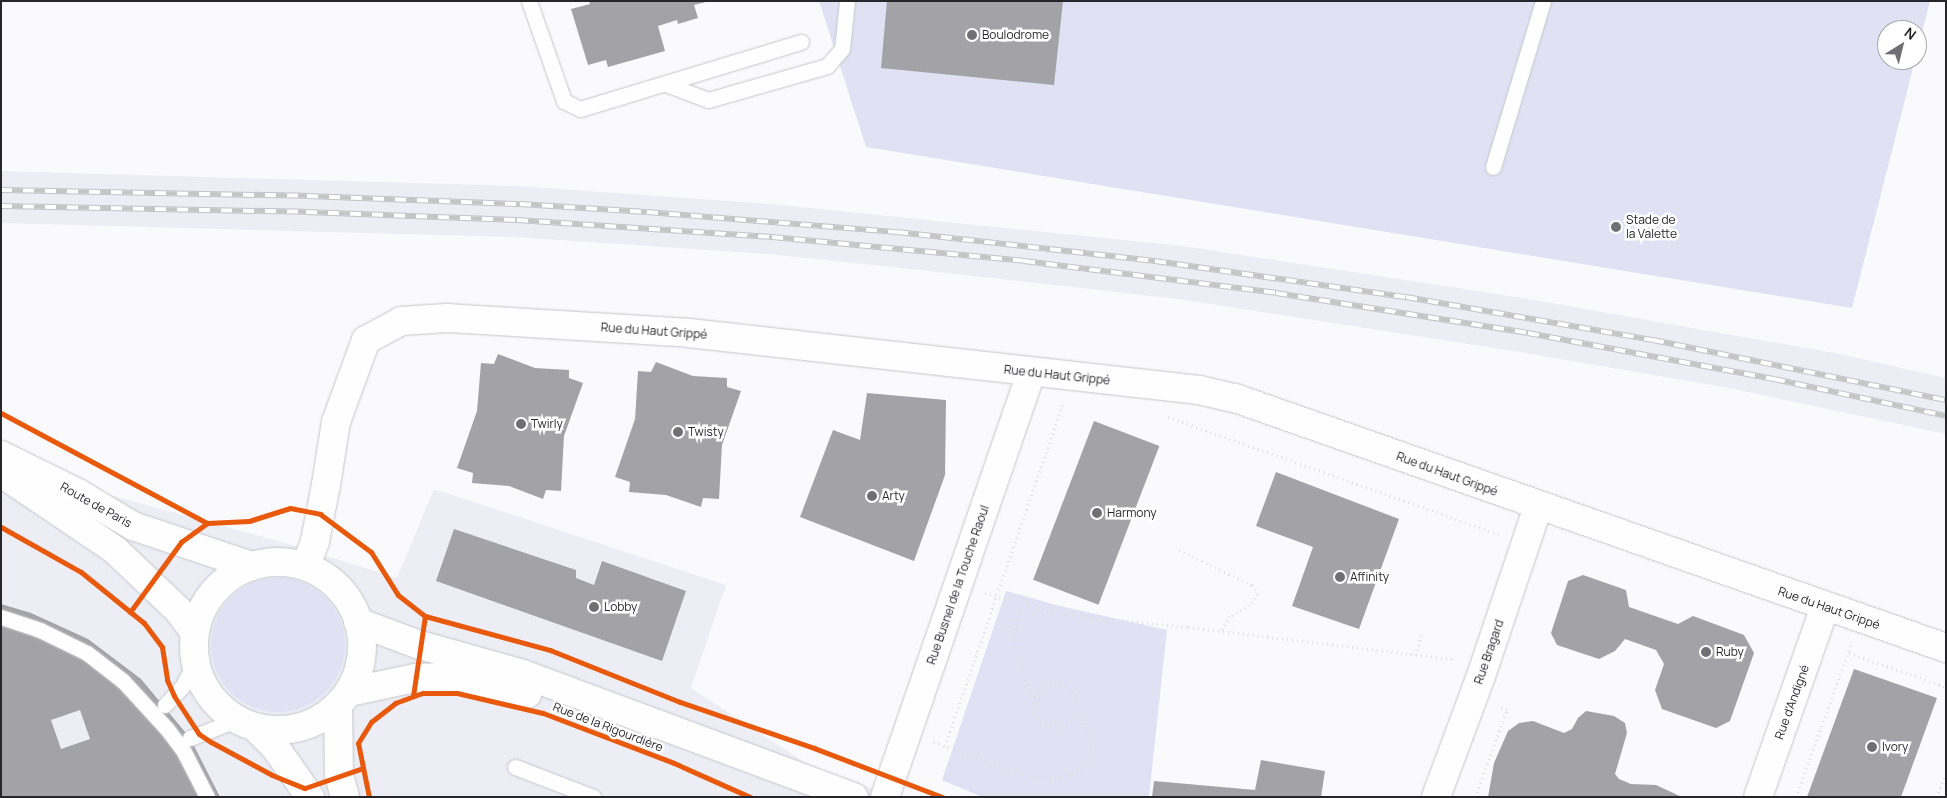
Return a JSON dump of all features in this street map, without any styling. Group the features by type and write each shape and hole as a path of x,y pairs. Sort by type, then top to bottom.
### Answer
{"street":[{"name":"Rue du Haut Grippé","path":"306,565 320,514 336,422 366,340 401,320 447,318 689,333 1027,383 1199,390 1235,398 1538,507 1946,648"},
{"name":"Rue Busnel de la Touche Raoul","path":"888,787 1027,383"},
{"name":"Route de Paris","path":"1,455 78,493 133,526 251,566"},
{"name":"Route de Paris","path":"1,473 115,550 179,611 194,632"},
{"name":"Rue Bragard","path":"1436,797 1477,687 1538,507"},
{"path":"246,724 285,730 300,728 327,715 344,698 360,665 362,643 358,622 342,592 330,580 306,565 284,562 251,566 230,576 213,591 204,604 194,632 195,664 200,680 209,696 221,709 246,724 275,747 310,797"},
{"name":"Rue d'Andigné","path":"1758,797 1825,607"},
{"name":"Rue de la Rigourdière","path":"358,622 420,645 523,674 854,797"},
{"name":"Rue de la Rigourdière","path":"344,698 425,677 452,677 488,684 521,692 633,731 806,797"},
{"path":"344,698 339,775 345,797"}],"lane":[{"path":"529,1 564,101 580,109 801,42"},
{"path":"666,84 708,100 827,66 842,49 847,1"},
{"path":"1493,167 1543,1"},
{"path":"1,617 40,630 87,652 123,681 167,729 183,750 207,797"},
{"path":"165,705 182,687 195,664"},
{"path":"190,738 246,724"},
{"path":"516,767 594,797"}],"path":[{"path":"945,746 1065,400 1027,383"},
{"path":"1,413 190,514"},
{"path":"1163,415 1462,519 1525,544"},
{"path":"215,523 249,521 290,508 320,514 371,552 398,595 425,616"},
{"path":"1179,550 1252,585 1258,594 1250,605 1230,616 1221,631"},
{"path":"958,584 1020,605 1062,615 1221,631 1452,659 1457,670 1507,710 1475,797"},
{"path":"1020,605 1013,640 1028,690 1034,697"},
{"path":"1796,797 1861,619"},
{"path":"1414,655 1422,634"},
{"path":"531,645 585,664"},
{"path":"1849,653 1946,687"},
{"path":"907,732 1017,773 1045,779 1073,775 1088,761 1093,738 1080,714 1077,697 1064,686 1045,684 1034,697 1034,708 1039,724 1061,728 1080,714"},
{"path":"770,733 888,787 942,797"},
{"path":"1936,797 1946,775"}],"shaded area":[{"name":"Stade de la Valette","path":"819,1 1930,1 1925,20 1877,20 1877,70 1912,70 1852,308 866,147"},
{"path":"1,171 518,186 771,204 1183,246 1529,299 1840,354 1946,378 1946,434 1729,388 1520,352 1178,299 892,267 767,254 514,237 1,223"},
{"path":"1,465 292,545 397,578 434,489 726,585 691,688 815,769 897,797 1,797"},
{"path":"278,578 304,583 315,589 325,598 334,608 340,619 345,645 340,671 334,682 325,692 315,701 304,707 278,712 252,707 241,701 231,692 222,682 216,671 211,645 216,619 222,608 231,598 241,589 252,583"},
{"path":"1006,591 1060,606 1167,630 1149,797 982,797 942,780"}],"building":[{"path":"589,1 706,2 694,5 698,18 678,24 677,20 658,26 665,51 608,67 606,60 588,65 571,9 590,4"},
{"name":"Boulodrome","path":"887,1 1063,1 1054,85 881,68"},
{"name":"Twirly","path":"498,354 535,368 569,370 569,378 583,383 564,436 561,491 546,490 543,499 509,486 472,483 473,473 457,468 477,411 481,363 494,364"},
{"name":"Twisty","path":"656,362 693,376 727,378 727,387 741,391 722,445 719,499 703,498 701,507 666,495 629,492 630,482 615,477 635,419 638,371 651,372"},
{"name":"Arty","path":"867,393 946,400 945,475 914,561 800,517 833,430 860,440"},
{"name":"Harmony","path":"1094,421 1159,446 1098,605 1033,580"},
{"name":"Affinity","path":"1276,472 1399,519 1359,629 1292,606 1313,547 1256,526"},
{"name":"Lobby","path":"454,529 576,570 576,578 594,585 602,561 686,591 662,661 436,581"},
{"name":"Ruby","path":"1583,575 1626,590 1629,607 1678,624 1693,616 1744,635 1754,653 1730,721 1716,728 1662,709 1655,690 1664,664 1656,650 1625,639 1615,651 1599,659 1557,645 1551,633 1568,581"},
{"path":"1,604 31,613 88,639 141,679 190,738 220,797 1,797","holes":["80,710 90,739 61,749 51,720"]},
{"name":"Ivory","path":"1854,669 1937,698 1901,797 1807,797"},
{"path":"1586,711 1614,716 1625,723 1627,733 1615,774 1619,779 1631,784 1656,785 1682,797 1488,797 1494,763 1508,731 1519,723 1533,721 1564,733 1572,729 1578,718"},
{"path":"1261,760 1325,771 1321,797 1152,797 1154,781 1255,790"}],"railway":[{"path":"1,190 307,196 520,204 897,232 1155,261 1406,297 1653,340 1946,400"},
{"path":"1,206 306,212 517,220 772,237 1024,261 1276,293 1528,333 1774,379 1946,416"}],"cycle path":[{"path":"1,413 207,523 249,521 290,508 320,514 371,552 398,595 425,616 550,650 680,702 814,748 942,797"},
{"path":"130,612 181,542 207,523"},
{"path":"1,527 81,572 144,623 162,647 167,680 174,696 199,734 211,742 272,775 305,788 363,768"},
{"path":"413,696 425,616"},
{"path":"369,797 358,743 371,722 395,703 423,693 457,693 543,713 674,763 750,797"}],"place":[{"name":"Boulodrome","path":"972,35"},
{"name":"Stade de la Valette","path":"1616,227"},
{"name":"Twirly","path":"521,424"},
{"name":"Twisty","path":"678,432"},
{"name":"Arty","path":"872,496"},
{"name":"Harmony","path":"1097,513"},
{"name":"Affinity","path":"1340,577"},
{"name":"Lobby","path":"594,607"},
{"name":"Ruby","path":"1706,652"},
{"name":"Ivory","path":"1872,747"}]}
